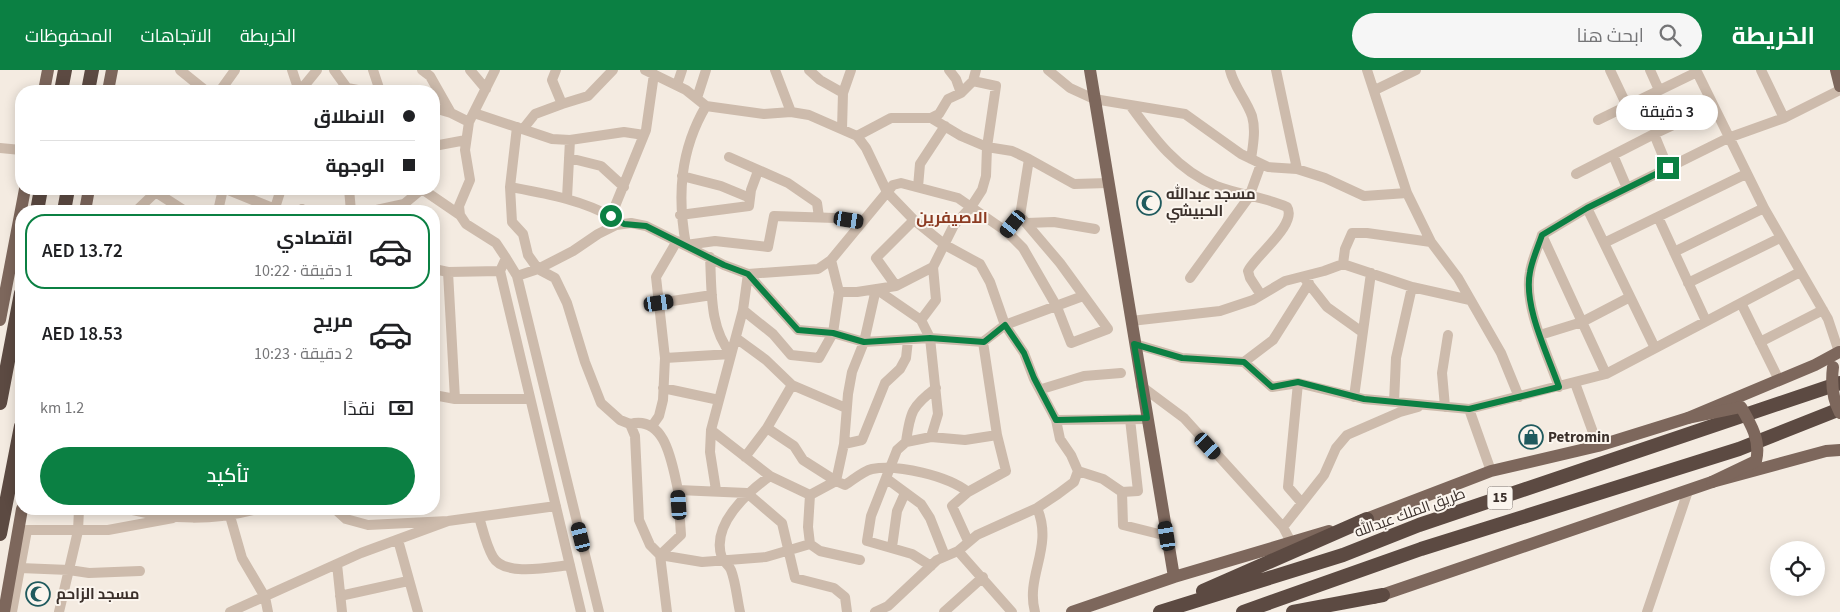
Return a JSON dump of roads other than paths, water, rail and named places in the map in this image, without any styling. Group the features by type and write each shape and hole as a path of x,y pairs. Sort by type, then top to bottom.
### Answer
{"highway":[{"path":"62,85 65,70"},
{"path":"89,85 92,71"},
{"path":"0,403 15,324"},
{"name":"طريق الملك عبدالله","path":"1160,612 1343,555 1419,525 1840,383"},
{"name":"15","path":"1243,612 1421,548 1739,449 1840,409"},
{"path":"0,534 15,457"},
{"path":"1154,612 1367,519"},
{"path":"1293,612 1383,595"}],"main road":[{"path":"45,85 48,70"},
{"path":"109,85 112,70"},
{"path":"1090,70 1174,577"},
{"path":"1836,70 1840,86"},
{"path":"0,320 15,244"},
{"path":"0,324 15,268"},
{"path":"1840,351 1833,366 1831,382 1835,404 1840,413"},
{"path":"1072,612 1174,577 1367,519 1492,471 1598,446 1688,418 1815,365 1840,351"},
{"path":"1331,612 1688,491 1756,461 1759,449 1751,424 1741,407 1688,418"},
{"path":"1712,482 1826,451 1840,450"},
{"path":"4,612 21,515"}],"street":[{"path":"180,70 199,85"},
{"path":"224,85 235,70"},
{"path":"292,70 298,85"},
{"path":"305,85 317,70"},
{"path":"334,70 344,85"},
{"path":"373,70 378,85"},
{"path":"422,70 430,76 435,85"},
{"path":"470,70 486,89"},
{"path":"460,215 461,198 470,180 466,140 469,122 495,70"},
{"path":"556,70 552,80 562,104"},
{"path":"613,70 588,96 535,114 520,128 510,187 512,222 523,234 528,255 538,269 555,278 567,303 585,362 601,403 620,420 630,424 641,422 652,426 670,454 678,490 681,535 660,555"},
{"path":"677,85 682,70"},
{"path":"697,98 706,70"},
{"path":"774,70 790,112"},
{"path":"809,70 820,80 842,93"},
{"path":"842,129 842,93 851,70"},
{"path":"949,70 956,79 962,93"},
{"path":"1048,70 1070,88 1094,100 1185,114 1262,164 1297,170 1325,178 1364,196 1406,193"},
{"path":"1230,70 1234,85 1252,116 1254,132 1252,159"},
{"path":"1276,70 1297,170"},
{"path":"1368,70 1406,193 1430,242 1458,278 1501,353 1519,397"},
{"path":"1375,90 1416,70"},
{"path":"1610,70 1627,106"},
{"path":"1650,70 1659,90"},
{"path":"1760,70 1784,118"},
{"path":"1598,120 1696,71 1712,107 1764,208 1828,319 1840,351"},
{"path":"611,216 644,135 649,113 649,72 677,85 706,106 764,114 790,112 809,115 857,136 866,148 887,192 914,220 945,245 980,264 990,282 1005,325 1024,353 1034,378 1042,389 1056,420 1060,439 1071,455 1078,471 1074,482 1037,508 968,541 958,551 945,556 930,566 888,606 875,612"},
{"path":"857,136 891,118 931,118 939,114 948,100 962,93 975,75 996,86 986,147 986,176 982,190 971,207 954,225 933,267 936,300 921,320"},
{"path":"1559,387 1540,335 1530,298 1530,272 1542,235 1587,208 1728,138 1784,118 1840,90"},
{"path":"440,94 451,113"},
{"path":"1130,105 1159,144 1184,168 1216,186 1282,205 1289,211 1281,232 1248,270 1250,278 1261,295"},
{"path":"652,426 659,416 665,358 656,277 682,243 680,214 685,152 696,122 706,106"},
{"path":"1576,174 1712,107"},
{"path":"440,110 469,122"},
{"path":"474,113 552,139 570,140 624,132 644,135"},
{"path":"931,118 986,147 1012,152 1029,159 1074,184 1108,182"},
{"path":"918,187 920,164 945,126"},
{"path":"1654,134 1668,168"},
{"path":"440,145 466,140"},
{"path":"567,198 570,140"},
{"path":"0,148 15,149"},
{"path":"1613,155 1627,188"},
{"path":"728,157 801,190 818,203 818,217"},
{"path":"569,158 601,166 624,187"},
{"path":"748,274 818,268 831,260 893,185 901,182 958,198 1007,232 1023,248 1057,307 1071,344 1108,328 1060,263 1023,220 1029,159"},
{"path":"1190,278 1249,197 1262,164"},
{"path":"680,214 749,206 758,172"},
{"path":"1604,243 1746,174"},
{"path":"682,176 721,186 750,198"},
{"path":"510,187 567,198 597,209 624,224"},
{"path":"143,205 154,195"},
{"path":"163,195 177,205"},
{"path":"239,195 263,205"},
{"path":"399,205 404,204 415,195"},
{"path":"431,195 460,215 466,224 496,243 517,276 599,612"},
{"path":"1587,208 1655,348"},
{"path":"1674,252 1764,208"},
{"path":"682,243 715,241 768,247 774,216 818,217 862,222"},
{"path":"1658,217 1706,321"},
{"path":"896,286 876,258 914,220"},
{"path":"1007,232 1023,220 1054,222 1095,229"},
{"path":"517,276 538,269 573,251 598,234 624,224 646,226 710,258 748,274 798,330 833,333 864,342 930,338 984,342 1005,325 1083,296"},
{"path":"1343,264 1345,249 1352,233 1367,233 1430,242"},
{"path":"1542,235 1606,374"},
{"path":"1688,283 1780,238"},
{"path":"506,258 500,271 582,612"},
{"path":"710,258 716,326 721,341 731,354"},
{"path":"743,310 773,334 790,356 819,358 833,333 839,292 831,260"},
{"path":"1131,321 1220,311 1261,295 1284,281 1306,280 1343,264 1412,287 1470,300"},
{"path":"839,292 896,286 933,267"},
{"path":"440,270 448,272 500,271"},
{"path":"448,272 455,399"},
{"path":"1134,344 1182,358 1244,362 1272,387 1298,382 1354,397 1469,409 1606,374 1800,272"},
{"path":"716,490 710,452 711,430 743,310 748,274"},
{"path":"1354,397 1372,274"},
{"path":"1306,280 1327,307 1362,332"},
{"path":"1244,362 1273,340 1306,280"},
{"path":"1394,402 1396,358 1412,287"},
{"path":"876,289 921,320 930,338 938,414 931,437"},
{"path":"810,495 836,481 844,444 846,408 852,372 864,342 876,289"},
{"path":"659,303 712,295"},
{"path":"1540,335 1582,322 1630,297"},
{"path":"1740,303 1779,380"},
{"path":"1760,342 1823,310"},
{"path":"1446,407 1442,374 1448,335"},
{"path":"736,338 766,360 792,385 846,408"},
{"path":"844,444 862,440 885,384 900,369 906,358 908,340"},
{"path":"968,541 952,506 968,492 1006,471 997,435 984,342"},
{"path":"665,358 731,354"},
{"path":"1042,389 1084,376 1121,373"},
{"path":"1298,382 1288,487 1301,502"},
{"path":"1575,383 1598,446"},
{"path":"744,457 767,428 792,385"},
{"path":"1141,386 1184,418 1283,527 1292,542"},
{"path":"663,388 719,400"},
{"path":"906,442 909,420 917,402 936,388"},
{"path":"440,396 455,399 530,399"},
{"path":"1283,527 1324,475 1336,448 1347,435 1400,412 1425,405"},
{"path":"1469,409 1492,471"},
{"path":"1056,420 1147,418"},
{"path":"1078,471 1103,479 1122,492 1138,491 1130,419"},
{"path":"630,424 635,436 639,520 650,545 660,555 702,562 722,558 766,557 810,544"},
{"path":"767,428 794,446 803,460 845,485 870,469 891,467 958,484 968,492"},
{"path":"711,430 770,476 810,495"},
{"path":"930,566 912,554 867,541 871,516 887,480 897,450 906,442 931,437 965,440 997,435"},
{"path":"740,612 731,569 722,558 720,546 723,532 733,508 747,493 770,476"},
{"path":"887,480 921,504 930,518 945,556"},
{"path":"678,490 716,490 747,493 782,523 795,578 834,588 845,597 847,612"},
{"path":"1647,612 1688,491"},
{"path":"1122,492 1124,525 1167,536"},
{"path":"892,547 897,511 905,493"},
{"path":"810,495 808,526 810,544 820,551 860,560"},
{"path":"342,515 346,519 368,525 448,521 556,506"},
{"path":"1035,612 1033,599 1044,531 1037,508"},
{"path":"59,612 78,531 79,515"},
{"path":"158,515 173,518"},
{"path":"12,612 27,530 108,530 173,518 234,515"},
{"path":"230,516 242,558 265,597 268,612"},
{"path":"479,517 494,559 503,565 517,570 570,565"},
{"path":"230,612 337,564 448,521"},
{"path":"398,540 418,612"},
{"path":"958,551 1012,612"},
{"path":"660,555 667,612"},
{"path":"337,564 340,611"},
{"path":"20,568 69,570 89,574 140,571"},
{"path":"944,612 983,577"},
{"path":"340,596 408,581"}],"place":[{"name":"مسجد عبدالله الحبيشي","path":"1149,203"},
{"name":"Petromin","path":"1531,437"},
{"name":"مسجد الزاحم","path":"38,594"}],"district":[{"name":"الاصيفرين","path":"952,218"}]}
